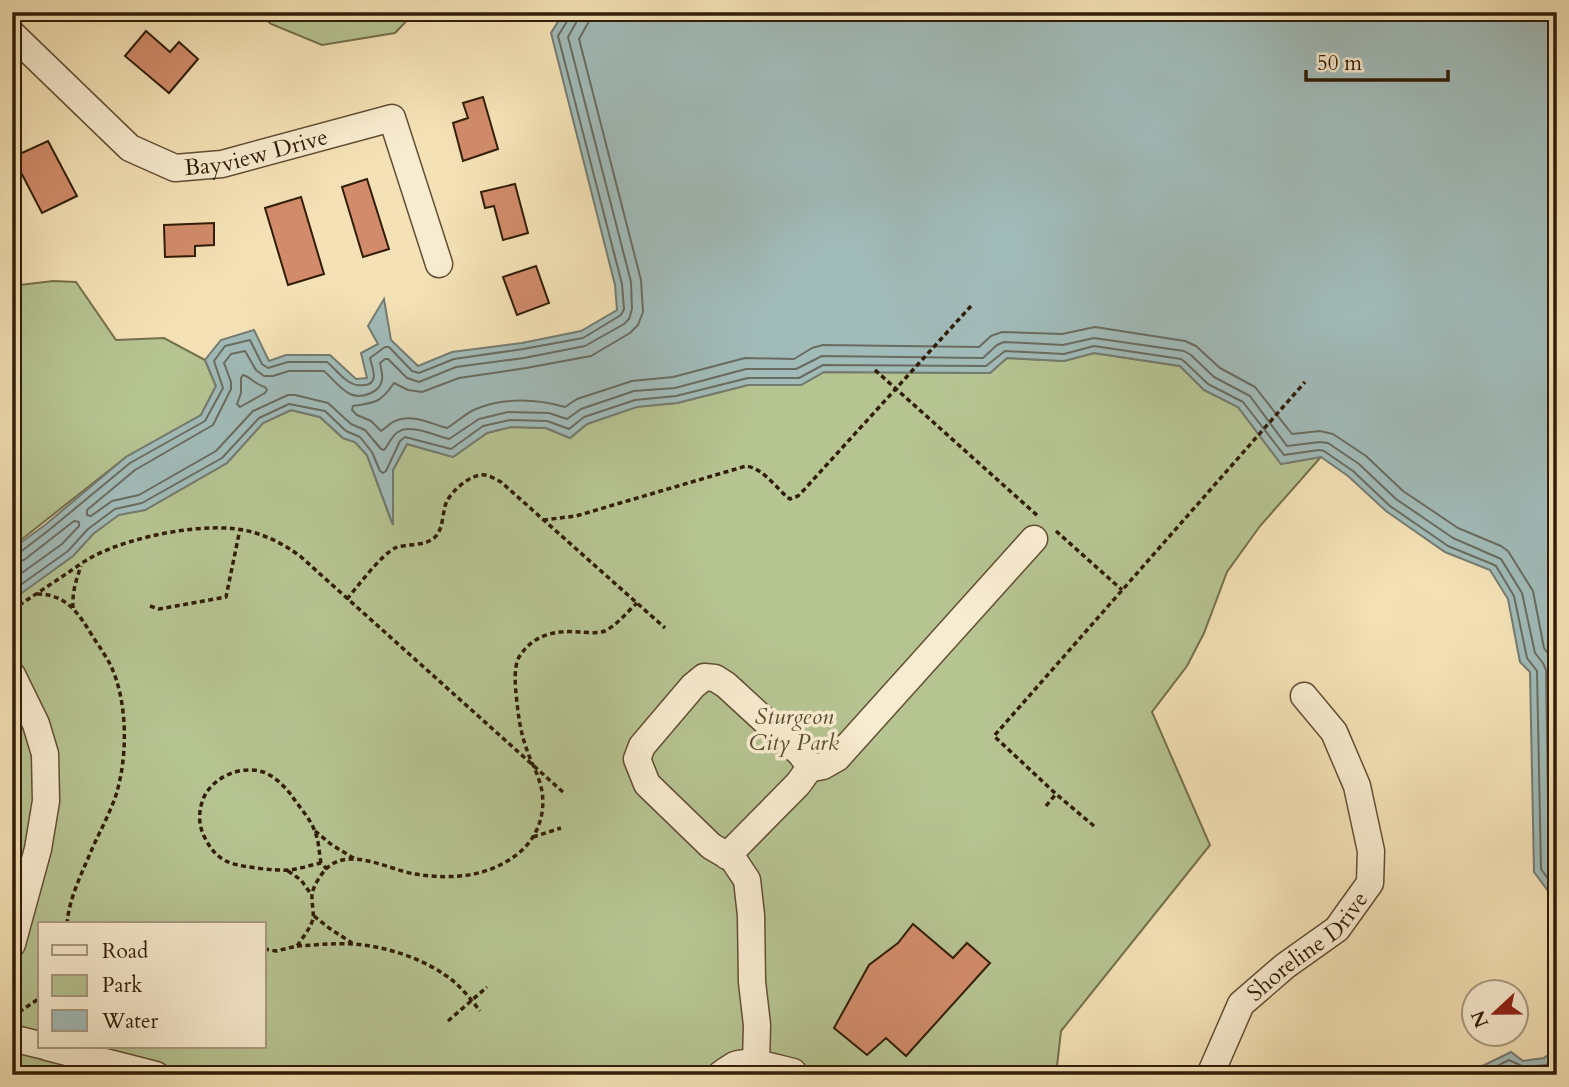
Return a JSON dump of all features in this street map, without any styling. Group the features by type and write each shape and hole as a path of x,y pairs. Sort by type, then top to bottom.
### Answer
{"street":[{"name":"Bayview Drive","path":"12,34 130,148 175,168 222,164 392,118 439,264"},
{"path":"807,769 823,766 837,758 1034,539"},
{"path":"12,675 36,724 45,754 46,801 38,849 12,944"},
{"path":"727,856 798,784 806,773 808,764 801,754 726,685 715,678 704,677 693,686 642,746 637,759 648,784 711,846 727,856 733,859 747,880 757,1025 756,1064"},
{"name":"Shoreline Drive","path":"1210,1075 1241,1004 1285,966 1337,929 1370,883 1371,851 1357,786 1334,732 1304,696"},
{"path":"12,1038 38,1044"},
{"path":"51,1048 156,1075"},
{"path":"719,1075 737,1064 763,1064 796,1075"}],"path":[{"path":"542,520 576,516 739,468 752,467 761,472 787,497 794,499 971,306"},
{"path":"875,370 1122,590"},
{"path":"1094,826 994,736 1305,382"},
{"path":"347,599 395,549 430,541 437,536 447,501 460,486 481,475 501,482 665,628"},
{"path":"150,606 159,609 226,597 240,529"},
{"path":"12,610 93,556 112,548 181,531 240,529 262,535 300,556 564,793"},
{"path":"73,608 72,598 82,564"},
{"path":"36,594 50,594 61,598 84,621 111,666 120,697 124,727 123,765 115,796 80,876 66,922"},
{"path":"311,894 332,864 345,860 365,860 413,874 444,878 467,877 484,872 518,854 531,842 538,827 543,800 540,782 520,726 515,682 517,660 539,636 554,632 604,631 637,603"},
{"path":"321,863 287,870 227,862 211,849 200,829 200,812 205,795 224,777 240,770 265,773 287,790 315,831 357,860"},
{"path":"1046,806 1056,794"},
{"path":"533,837 561,828"},
{"path":"315,831 321,863 327,869"},
{"path":"287,870 301,880 311,894 314,916 297,946"},
{"path":"314,916 353,944"},
{"path":"266,954 297,946 353,944 385,950 417,959 446,975 480,1010"},
{"path":"266,949 276,951"},
{"path":"448,1021 487,987"},
{"path":"19,1012 38,1000"}],"green space":[{"path":"257,12 415,12 395,33 322,45 271,24"},
{"path":"53,281 76,282 116,340 164,338 205,360 216,386 201,415 126,457 12,547 12,286"},
{"name":"Sturgeon City Park","path":"1094,353 1180,366 1204,390 1238,407 1281,464 1321,457 1260,526 1227,572 1204,633 1187,666 1152,712 1210,845 1061,1031 1056,1075 12,1075 12,599 73,556 93,534 119,514 145,510 227,463 263,423 291,410 320,417 343,438 355,442 367,455 392,523 393,470 407,444 453,457 487,433 511,427 546,428 570,438 587,424 637,406 677,403 748,385 801,385 824,372 990,373 1007,358 1064,361"}],"water":[{"path":"564,12 1557,12 1557,903 1534,872 1530,672 1520,662 1508,599 1490,570 1445,552 1386,511 1348,476 1321,457 1281,464 1238,407 1204,390 1180,366 1094,353 1064,361 1007,358 990,373 824,372 801,385 748,385 677,403 637,407 587,424 570,438 546,428 511,427 487,433 453,457 407,444 393,470 393,525 367,455 355,442 343,438 320,417 291,410 263,423 227,463 145,510 119,515 93,534 73,556 12,600 12,549 126,457 201,415 216,386 205,360 221,340 254,330 269,361 286,355 330,355 356,379 367,378 361,353 378,344 368,326 384,299 391,340 418,366 452,352 522,343 581,331 617,310 615,285 551,33"},
{"path":"1557,1048 1557,1075 1464,1075 1511,1052 1523,1061 1544,1058"}],"building":[{"path":"146,31 170,52 179,42 198,59 169,93 125,56"},
{"path":"483,97 498,149 463,161 453,123 468,118 463,103"},
{"path":"48,141 77,196 42,213 13,157"},
{"path":"367,179 389,249 363,257 342,187"},
{"path":"515,184 528,233 503,240 494,206 485,208 481,192"},
{"path":"301,197 324,274 288,285 265,208"},
{"path":"214,223 214,245 195,246 195,256 165,257 164,225"},
{"path":"536,266 549,303 517,315 503,277"},
{"path":"913,924 953,958 967,943 990,963 906,1056 886,1038 867,1055 834,1028 869,965 898,943"}]}
